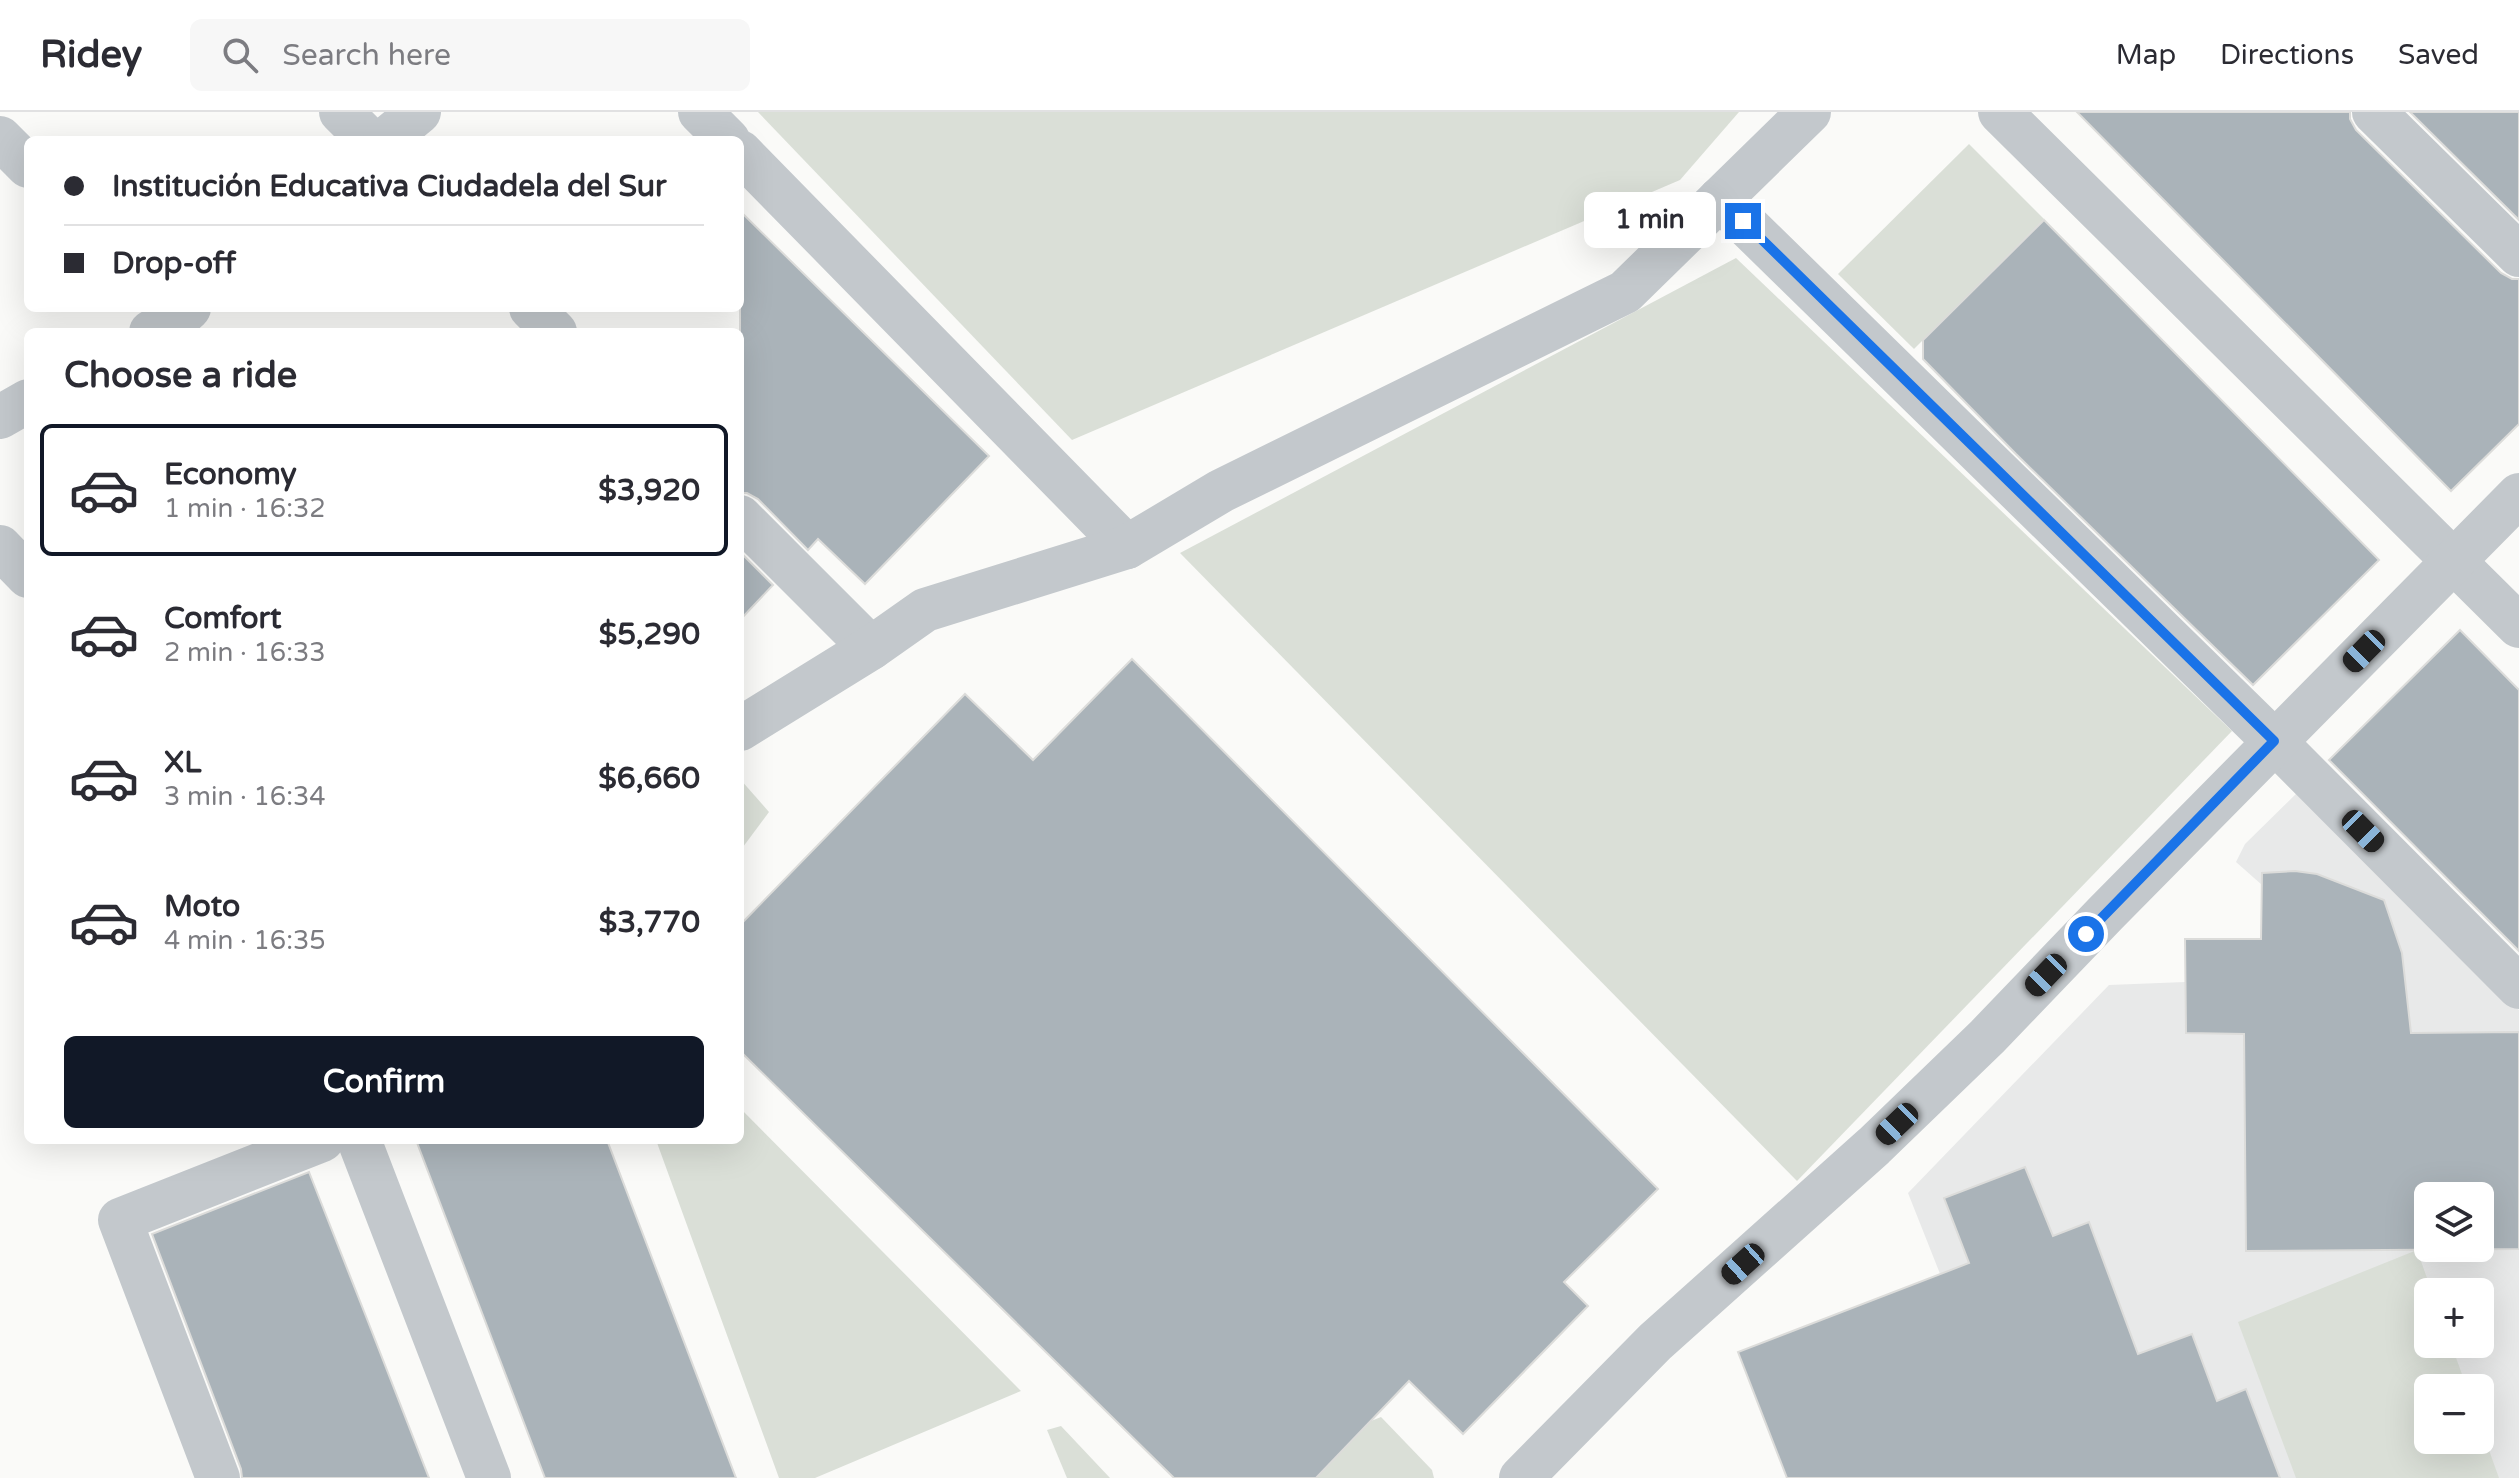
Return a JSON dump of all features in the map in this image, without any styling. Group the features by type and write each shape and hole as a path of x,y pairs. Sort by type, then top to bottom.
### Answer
{"street":[{"path":"341,112 365,136"},
{"path":"390,136 419,112"},
{"path":"700,112 724,136"},
{"path":"744,727 871,648 925,610 1127,547 1221,491 1625,292 1809,112"},
{"path":"2000,112 2519,626"},
{"path":"2374,112 2519,255"},
{"path":"0,138 24,162"},
{"path":"744,156 1127,547"},
{"path":"1720,199 2274,741 2519,987"},
{"path":"535,312 551,328"},
{"path":"0,417 24,403"},
{"path":"1521,1478 1655,1342 1874,1146 1987,1037 2274,741 2519,495"},
{"path":"744,521 871,648"},
{"path":"0,547 24,572"},
{"path":"218,1478 120,1220 312,1144"},
{"path":"361,1144 489,1478"}],"shaded area":[{"path":"758,112 1739,112 1680,180 1072,440"},
{"path":"1969,144 2044,219 1914,349 1838,274"},
{"path":"1736,258 2232,731 1797,1181 1180,553"},
{"path":"744,784 769,812 744,846"},
{"path":"2299,791 2519,1010 2519,1478 2021,1478 1908,1193 2109,985 2185,982 2185,939 2261,938 2262,885 2236,862 2245,844"},
{"path":"744,1112 1021,1391 815,1478 779,1478 657,1144 744,1144"},
{"path":"2414,1251 2414,1262 2421,1262 2427,1278 2414,1278 2414,1358 2456,1358 2462,1374 2414,1374 2414,1454 2490,1454 2499,1478 2296,1478 2238,1322"},
{"path":"1381,1417 1432,1470 1434,1478 1316,1478 1371,1421"},
{"path":"1061,1426 1110,1478 1067,1478 1047,1430"}],"building":[{"path":"2077,112 2350,112 2356,130 2501,273 2519,279 2519,424 2451,491"},
{"path":"2410,112 2519,112 2519,220"},
{"path":"744,215 989,456 865,584 818,539 808,550 758,499 744,493 744,328 740,328 740,312 744,312"},
{"path":"2044,220 2379,560 2253,685 1923,359 1923,340"},
{"path":"744,556 773,585 744,616"},
{"path":"2460,630 2519,690 2519,951 2329,760"},
{"path":"1132,659 1658,1189 1564,1282 1588,1306 1463,1434 1409,1381 1316,1478 1174,1478 744,1055 744,921 965,694 1033,760"},
{"path":"2295,871 2317,874 2384,900 2402,953 2411,1033 2519,1032 2519,1249 2494,1249 2494,1182 2414,1182 2414,1250 2246,1251 2244,1034 2186,1033 2185,939 2261,939 2262,873"},
{"path":"418,1144 609,1144 736,1478 545,1478"},
{"path":"2025,1167 2053,1236 2089,1222 2138,1354 2192,1334 2217,1401 2246,1389 2280,1478 1787,1478 1738,1352 1969,1263 1944,1198"},
{"path":"309,1172 429,1478 242,1478 152,1234"}],"route":[{"path":"1743,221 2274,741 2086,934"}]}
